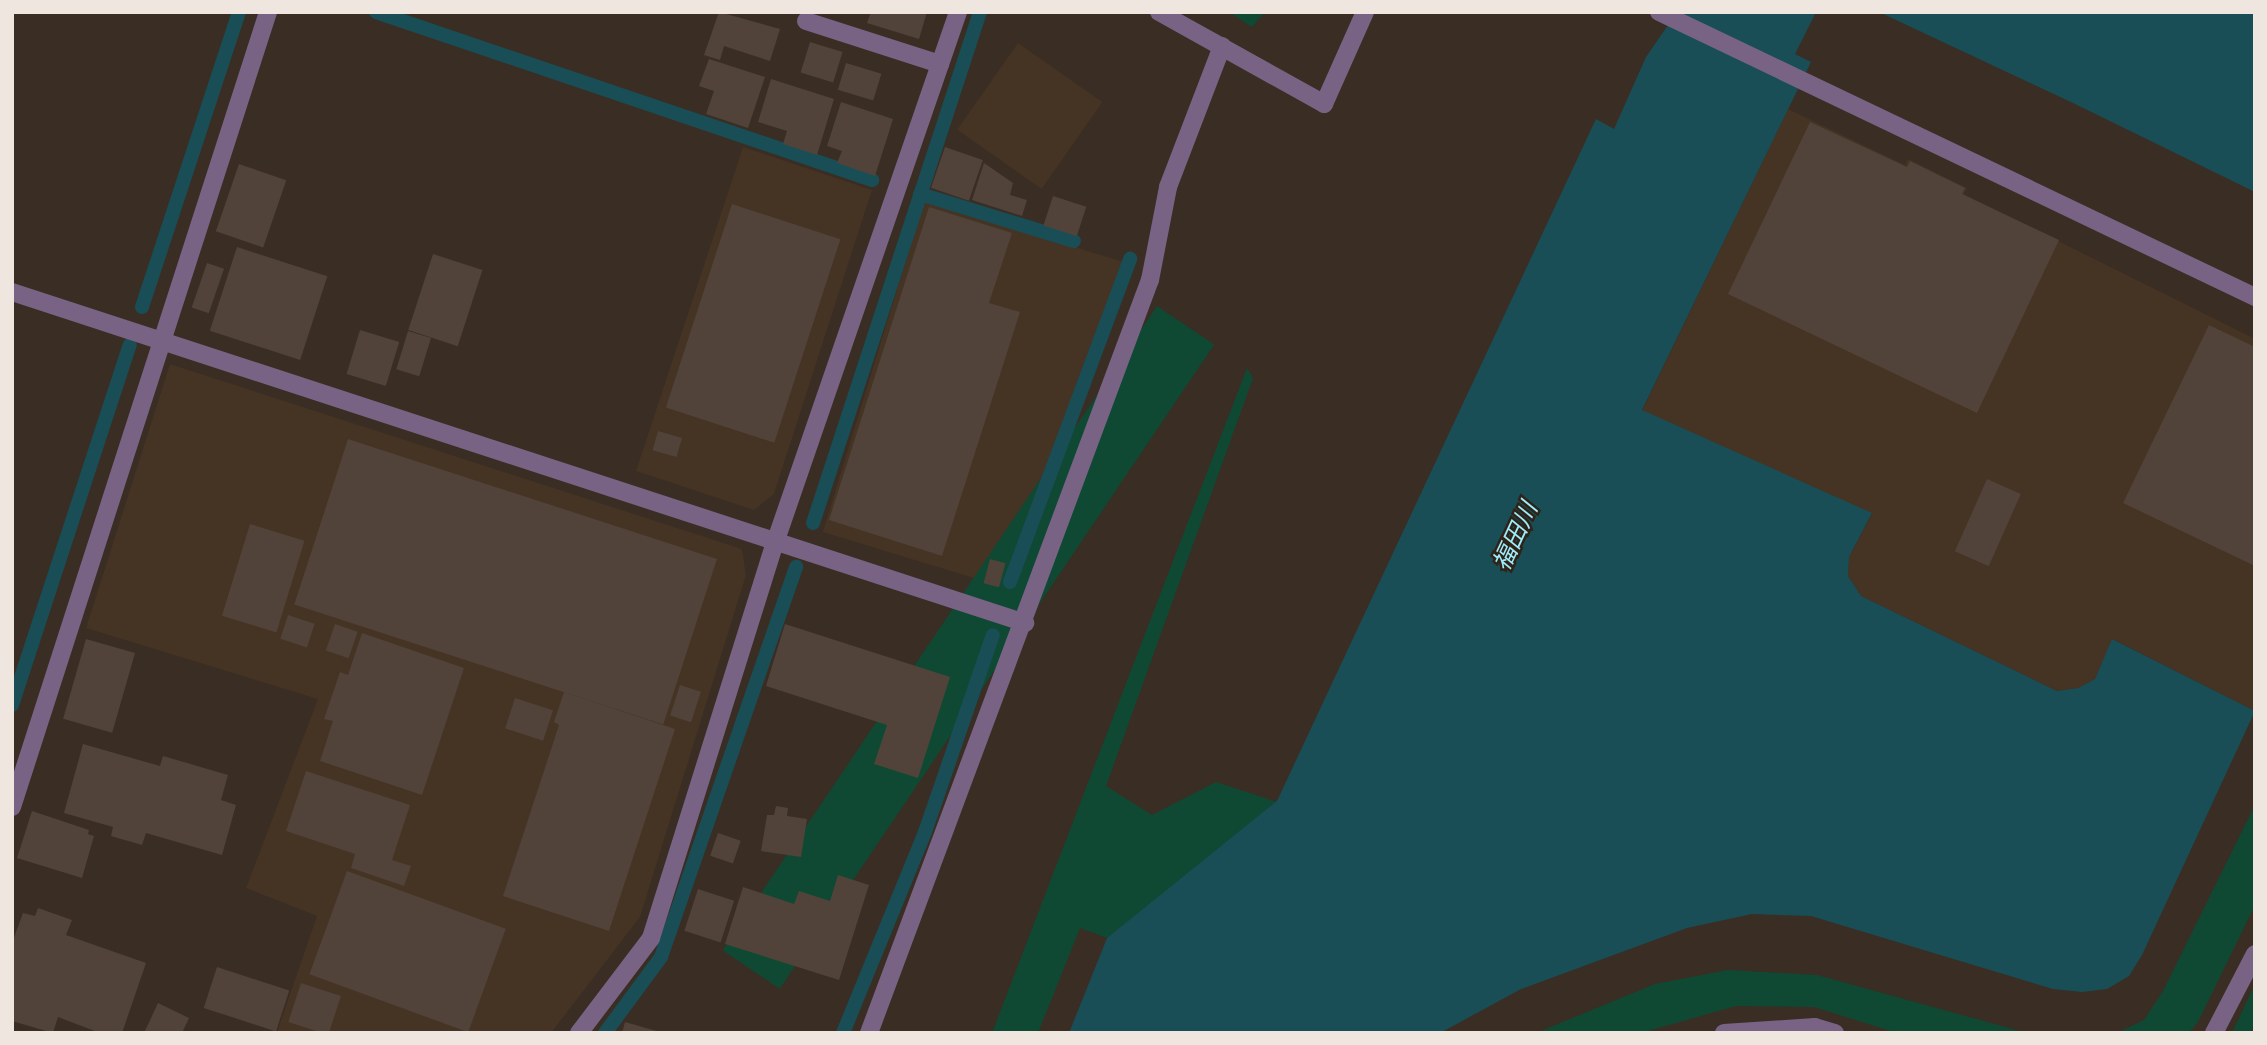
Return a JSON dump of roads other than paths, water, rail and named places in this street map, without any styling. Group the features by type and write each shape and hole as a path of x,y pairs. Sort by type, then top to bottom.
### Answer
{"street":[{"path":"12,807 268,12"},
{"path":"579,1033 651,938 776,540 958,12"},
{"path":"1159,12 1324,104 1365,12"},
{"path":"1659,12 2255,297"},
{"path":"806,21 940,64"},
{"path":"869,1033 1025,623 1150,281 1168,187 1222,46"},
{"path":"12,292 1025,623"},
{"path":"2214,1033 2255,954"},
{"path":"1724,1033 1815,1027 1835,1033"}],"water":[{"name":"福田川","path":"1677,12 1816,12 1795,54 1811,62 1642,410 1872,513 1849,557 1848,576 1861,596 2057,691 2078,688 2095,679 2112,639 2255,711 2142,955 2129,976 2107,989 2082,992 2053,989 1811,916 1752,914 1687,928 1521,989 1440,1033 1069,1033 1107,938 1277,801 1596,119 1614,129 1646,57"},
{"path":"1879,12 2255,12 2255,192 2073,103"}],"waterway":[{"path":"142,307 239,12"},
{"path":"376,12 872,180"},
{"path":"813,523 980,12"},
{"path":"920,194 1074,241"},
{"path":"1010,582 1130,259"},
{"path":"12,705 130,345"},
{"path":"605,1033 661,957 796,567"},
{"path":"843,1033 925,832 993,635"}]}
